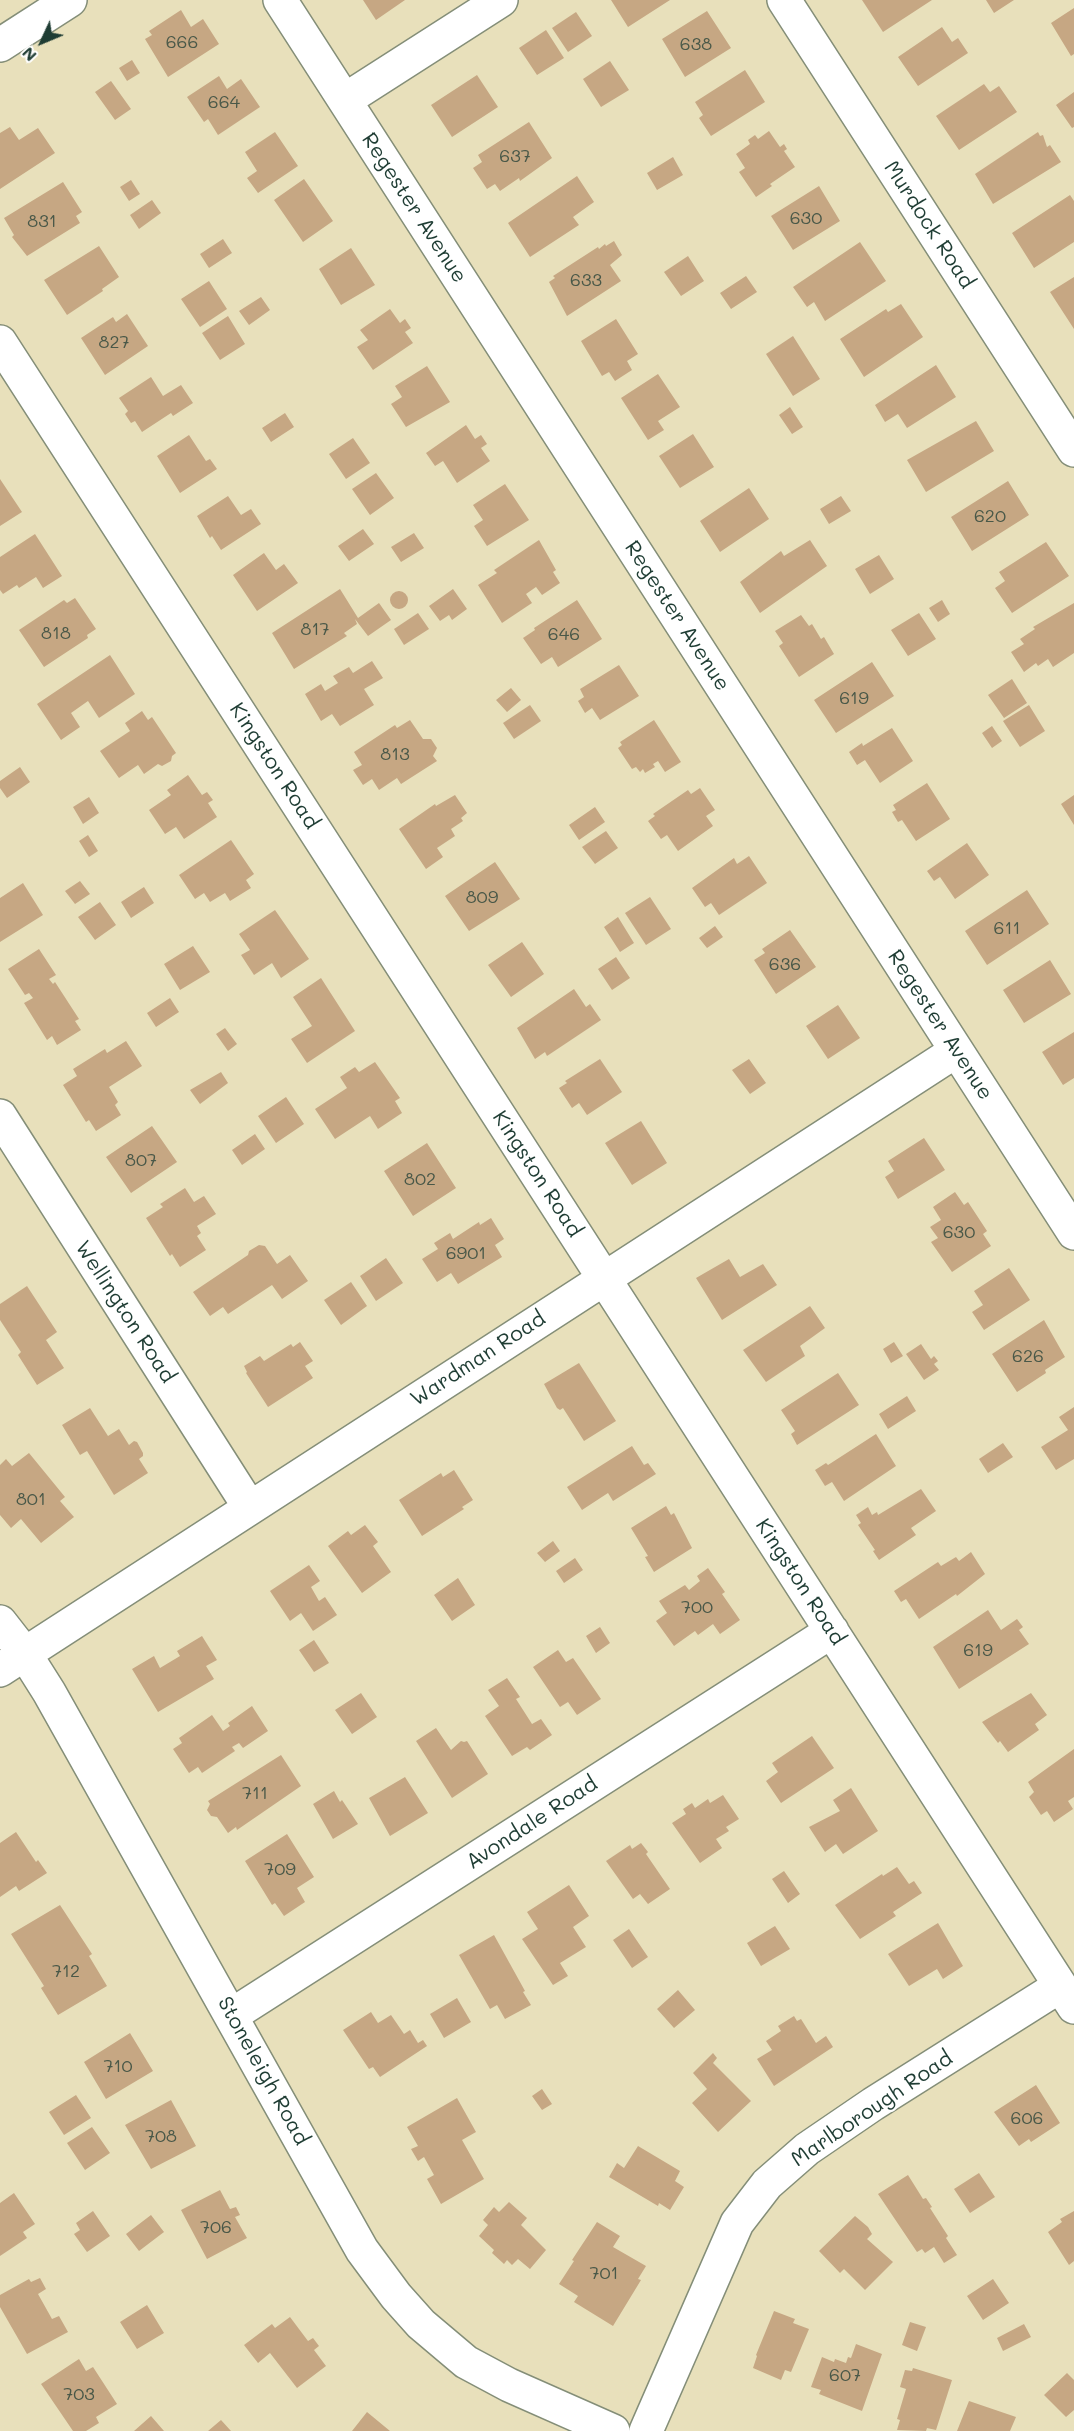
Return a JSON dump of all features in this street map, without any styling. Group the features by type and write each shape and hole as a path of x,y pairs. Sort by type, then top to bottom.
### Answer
{"street":[{"path":"0,45 70,0"},
{"name":"Regester Avenue","path":"280,0 1074,1233"},
{"path":"345,100 501,0"},
{"name":"Murdock Road","path":"784,0 1074,450"},
{"name":"Kingston Road","path":"0,342 1067,1996"},
{"name":"Wardman Road","path":"12,1662 956,1051"},
{"name":"Wellington Road","path":"0,1116 250,1508"},
{"name":"Stoneleigh Road","path":"0,1622 12,1662 55,1702 362,2250 396,2296 421,2324 466,2362 509,2385 613,2431"},
{"name":"Avondale Road","path":"232,2015 832,1631"},
{"name":"Marlborough Road","path":"645,2431 737,2223 767,2184 807,2150 873,2104 1067,1996"}],"building":[{"path":"363,0 405,0 376,20"},
{"path":"611,0 670,0 628,27"},
{"path":"862,0 932,0 883,32"},
{"path":"986,0 1014,0 994,13"},
{"path":"1074,8 1074,54 1071,56 1051,23"},
{"path":"181,10 191,27 203,19 219,44 168,77 145,39 152,35 149,31"},
{"path":"707,11 731,48 685,77 662,39"},
{"path":"576,12 592,36 568,52 552,28"},
{"path":"942,27 952,42 958,38 968,53 918,86 898,57"},
{"path":"546,30 564,58 537,75 519,48"},
{"path":"132,60 140,73 127,81 119,68"},
{"path":"610,61 629,90 601,107 583,79"},
{"path":"745,70 765,102 711,136 699,118 703,115 695,102"},
{"path":"477,75 498,107 452,137 431,105"},
{"path":"219,76 227,89 241,79 260,107 218,135 208,119 204,122 187,97"},
{"path":"111,81 131,109 115,120 95,92"},
{"path":"984,84 990,92 999,86 1017,112 959,150 936,116"},
{"path":"1074,92 1074,127 1072,128 1056,105"},
{"path":"529,122 552,158 520,181 519,178 500,191 495,184 487,189 473,168 482,162 478,155"},
{"path":"10,127 19,140 38,128 55,153 0,189 0,133"},
{"path":"769,131 780,147 784,144 787,149 784,151 795,167 756,197 739,172 745,168 736,154 750,144 748,140 755,135 758,139"},
{"path":"275,132 298,166 258,193 247,178 257,171 245,152"},
{"path":"1038,132 1040,136 1043,135 1047,147 1050,145 1061,162 993,204 975,174"},
{"path":"673,157 683,175 657,190 647,173"},
{"path":"577,176 594,202 573,217 579,225 530,257 508,223"},
{"path":"304,179 333,221 303,242 274,200"},
{"path":"131,180 140,194 129,201 120,187"},
{"path":"63,182 82,212 76,216 80,223 27,256 12,237 14,235 4,218"},
{"path":"819,186 840,221 793,250 771,216"},
{"path":"1070,195 1074,201 1074,242 1034,268 1012,233"},
{"path":"152,200 161,213 139,229 130,215"},
{"path":"223,239 232,253 209,268 200,254"},
{"path":"614,241 622,255 610,265 621,281 567,316 549,282 555,278 553,276 598,247 599,249"},
{"path":"860,242 886,281 825,321 814,302 807,307 793,287"},
{"path":"99,246 119,277 102,289 103,291 67,315 44,280"},
{"path":"351,248 375,285 341,305 319,269"},
{"path":"688,256 704,281 681,296 664,272"},
{"path":"746,276 757,292 731,309 720,293"},
{"path":"1074,277 1074,329 1050,292"},
{"path":"209,281 227,309 200,327 181,299"},
{"path":"261,297 270,310 249,325 239,311"},
{"path":"901,304 923,337 864,377 840,339 886,309 888,312"},
{"path":"390,309 400,323 405,319 411,328 405,332 413,343 373,370 357,347 368,340 360,330"},
{"path":"127,314 148,346 105,375 81,338 113,317 116,322"},
{"path":"228,316 245,344 220,360 202,333"},
{"path":"616,319 638,354 627,361 632,370 615,381 609,372 602,376 581,341"},
{"path":"793,336 820,379 793,396 766,354"},
{"path":"936,365 956,397 907,428 898,414 885,422 875,405"},
{"path":"427,366 450,402 406,427 391,404 402,397 395,386"},
{"path":"658,374 680,407 658,421 664,430 648,440 621,398"},
{"path":"151,377 163,396 181,385 193,403 173,416 171,413 142,432 135,421 131,423 125,414 128,411 119,398"},
{"path":"790,407 803,427 792,434 779,415"},
{"path":"285,413 294,427 271,442 262,428"},
{"path":"976,421 994,451 926,492 907,460"},
{"path":"466,425 475,439 481,435 487,444 481,448 490,461 457,483 443,461 435,466 426,453"},
{"path":"693,434 714,467 680,488 659,456"},
{"path":"189,435 206,461 210,459 217,469 180,493 157,456"},
{"path":"353,438 370,463 346,479 329,454"},
{"path":"376,473 394,498 370,515 352,489"},
{"path":"0,479 22,512 0,526"},
{"path":"1008,481 1029,515 972,551 951,517"},
{"path":"505,484 529,520 487,546 474,526 483,520 473,505"},
{"path":"749,488 769,519 720,552 700,521"},
{"path":"228,496 241,515 251,509 261,524 221,550 212,536 210,538 197,516"},
{"path":"841,496 851,511 829,524 820,509"},
{"path":"363,529 374,544 349,561 338,546"},
{"path":"414,533 424,548 401,562 391,547"},
{"path":"35,534 62,576 43,588 36,577 19,588 17,585 3,594 0,590 0,557"},
{"path":"539,540 556,570 553,572 560,583 542,595 536,587 526,594 532,603 502,623 478,585 497,573 494,570"},
{"path":"810,540 827,566 760,613 740,582 781,551 784,556"},
{"path":"1046,542 1069,576 1012,613 995,588 1005,581 999,572"},
{"path":"264,553 276,570 284,564 298,583 257,611 233,575"},
{"path":"879,555 894,579 870,594 855,569"},
{"path":"340,589 358,618 379,603 391,620 368,636 355,619 357,624 344,633 347,636 294,669 272,633"},
{"path":"453,589 467,609 452,620 449,615 440,621 429,606"},
{"path":"399,591 405,594 408,600 405,606 399,609 393,606 390,600 393,594"},
{"path":"75,598 96,629 87,635 88,638 44,667 19,630 64,600 67,603"},
{"path":"577,600 602,639 558,667 552,657 541,664 523,638 535,630 534,628"},
{"path":"942,600 950,614 938,622 929,608"},
{"path":"1074,603 1074,653 1053,667 1048,659 1038,666 1036,663 1024,672 1011,652 1024,644 1020,639 1035,629 1033,627"},
{"path":"418,613 429,629 404,645 394,629"},
{"path":"919,613 936,639 908,656 891,630"},
{"path":"801,615 809,626 812,624 821,639 824,637 834,654 799,677 779,646 783,643 775,631"},
{"path":"110,655 135,694 99,718 88,701 71,713 80,727 61,740 37,704"},
{"path":"372,661 383,678 364,689 374,705 340,726 332,714 321,721 305,694 321,684 325,691 338,683 333,676 349,667 353,673"},
{"path":"872,662 894,696 836,733 814,700"},
{"path":"619,665 639,696 600,720 592,708 585,713 578,701 584,697 580,689"},
{"path":"1012,679 1027,703 1004,718 988,695"},
{"path":"511,688 521,700 507,712 496,700"},
{"path":"530,705 541,721 514,739 503,723"},
{"path":"1029,705 1045,731 1020,747 1003,721"},
{"path":"142,711 148,720 152,717 176,753 172,756 171,761 162,766 158,764 144,774 138,765 119,778 100,751 130,731 125,723"},
{"path":"410,720 423,739 431,739 437,748 433,756 437,761 401,784 397,778 379,790 372,779 363,785 353,770 362,765 354,752 395,725 397,728"},
{"path":"654,720 681,762 665,772 658,761 653,764 655,767 645,773 643,769 640,772 636,767 632,769 618,748 622,745 620,742"},
{"path":"992,726 1002,741 992,748 982,733"},
{"path":"892,728 913,761 880,783 865,760 857,765 849,752"},
{"path":"20,767 30,782 7,798 0,788 0,781"},
{"path":"188,775 202,795 207,792 213,800 208,803 217,817 184,839 176,827 165,834 149,810 171,795 167,790"},
{"path":"927,783 950,819 916,841 902,820 898,822 892,812 896,810 893,805"},
{"path":"700,788 715,810 706,816 713,826 678,851 667,835 661,839 648,821 655,816 653,814 688,790 691,794"},
{"path":"455,795 467,813 461,818 463,821 451,829 455,836 437,848 443,857 426,869 399,829 435,804 436,806"},
{"path":"1074,795 1074,825 1061,804"},
{"path":"89,797 99,813 83,824 73,807"},
{"path":"595,807 605,822 579,840 569,825"},
{"path":"606,831 618,848 595,864 582,847"},
{"path":"88,835 98,851 89,857 79,841"},
{"path":"231,840 254,874 246,880 251,888 230,901 225,893 210,902 204,893 195,899 179,875"},
{"path":"967,843 989,875 955,899 940,877 934,881 927,871"},
{"path":"749,856 767,883 719,915 711,903 705,907 692,888 734,858 737,864"},
{"path":"495,862 520,899 469,931 445,896"},
{"path":"80,881 90,894 75,904 65,891"},
{"path":"23,883 43,915 0,942 0,898"},
{"path":"144,887 154,903 131,918 121,902"},
{"path":"1027,890 1049,924 987,965 965,931"},
{"path":"650,897 671,929 646,945 625,913"},
{"path":"100,902 116,925 95,940 78,917"},
{"path":"275,910 309,959 281,978 272,963 254,975 241,955 250,950 239,934"},
{"path":"618,917 634,943 620,952 604,927"},
{"path":"715,926 723,937 707,948 699,938"},
{"path":"790,930 816,967 776,994 754,960 765,953 762,949"},
{"path":"522,942 544,974 511,997 488,965"},
{"path":"193,946 210,972 180,990 164,964"},
{"path":"39,949 56,975 49,979 53,984 55,982 79,1019 75,1021 81,1030 57,1045 52,1036 47,1040 24,1003 33,998 29,993 25,995 8,969"},
{"path":"616,957 630,978 612,990 598,969"},
{"path":"1050,960 1071,994 1024,1023 1003,990"},
{"path":"321,978 355,1031 307,1063 291,1039 312,1026 293,997"},
{"path":"574,989 586,1007 590,1004 601,1020 547,1056 545,1052 535,1059 517,1028"},
{"path":"170,998 179,1012 156,1027 147,1013"},
{"path":"838,1005 860,1038 828,1059 806,1026"},
{"path":"225,1028 237,1044 228,1051 216,1034"},
{"path":"1074,1032 1074,1078 1063,1085 1042,1052"},
{"path":"126,1041 142,1066 109,1087 118,1102 115,1105 121,1115 96,1131 89,1120 86,1122 63,1085 77,1076 73,1069 105,1049 107,1053"},
{"path":"600,1059 622,1092 587,1115 579,1103 572,1108 559,1088 567,1083 565,1081"},
{"path":"749,1059 766,1083 750,1094 732,1070"},
{"path":"375,1062 400,1098 395,1101 402,1113 378,1129 370,1116 335,1139 315,1109 347,1088 340,1077 355,1067 359,1072"},
{"path":"221,1072 228,1083 200,1104 190,1090"},
{"path":"286,1097 304,1124 276,1143 258,1116"},
{"path":"641,1121 667,1163 632,1185 605,1143"},
{"path":"152,1126 177,1162 131,1193 106,1157"},
{"path":"255,1134 265,1149 242,1165 232,1150"},
{"path":"924,1138 945,1170 898,1199 885,1177 894,1171 888,1161"},
{"path":"427,1143 456,1188 413,1216 384,1171"},
{"path":"185,1188 194,1202 204,1196 216,1214 197,1226 201,1233 197,1236 206,1250 180,1267 172,1254 170,1256 146,1218 163,1207 160,1204"},
{"path":"955,1192 964,1205 968,1202 987,1231 983,1234 991,1246 952,1272 931,1242 938,1238 930,1227 941,1220 933,1207"},
{"path":"491,1218 504,1239 495,1245 502,1257 458,1284 451,1273 437,1282 422,1259 438,1249 434,1243 450,1233 453,1239 479,1222 480,1225"},
{"path":"259,1245 265,1246 277,1264 290,1255 308,1281 282,1299 272,1285 228,1314 223,1307 210,1316 193,1292"},
{"path":"386,1258 403,1283 376,1301 360,1276"},
{"path":"729,1259 740,1277 763,1264 777,1285 722,1320 696,1278"},
{"path":"1009,1268 1030,1300 984,1330 972,1312 983,1305 974,1291"},
{"path":"351,1282 367,1306 341,1325 324,1300"},
{"path":"27,1286 57,1332 46,1340 64,1368 37,1385 18,1355 21,1352 0,1320 0,1304"},
{"path":"810,1306 825,1328 800,1346 805,1356 766,1382 743,1350"},
{"path":"1044,1320 1065,1357 1017,1392 992,1354"},
{"path":"300,1342 313,1361 305,1366 313,1378 268,1407 246,1373 244,1366 260,1356 264,1361 291,1344 293,1347"},
{"path":"894,1342 903,1356 891,1363 883,1349"},
{"path":"921,1344 931,1359 934,1356 938,1361 934,1364 939,1370 924,1380 906,1354"},
{"path":"579,1363 616,1421 584,1441 563,1408 560,1410 557,1408 544,1384"},
{"path":"838,1373 859,1405 797,1445 791,1434 795,1431 781,1410"},
{"path":"907,1396 916,1411 888,1429 879,1414"},
{"path":"1074,1407 1074,1459 1056,1470 1041,1447 1068,1430 1059,1417"},
{"path":"90,1408 108,1436 119,1429 129,1445 134,1441 137,1442 143,1453 139,1459 148,1473 114,1495 87,1451 80,1455 62,1425"},
{"path":"876,1434 896,1466 844,1501 832,1482 825,1486 815,1470 826,1463 828,1465"},
{"path":"1003,1443 1013,1457 988,1473 979,1459"},
{"path":"632,1446 644,1465 648,1463 656,1474 613,1501 608,1493 582,1510 567,1487"},
{"path":"29,1453 65,1497 60,1501 74,1517 41,1543 21,1519 11,1528 0,1515 0,1465 6,1459 12,1466"},
{"path":"454,1470 473,1500 462,1507 464,1509 422,1536 399,1500 441,1473 443,1477"},
{"path":"921,1489 936,1511 911,1528 916,1535 879,1560 858,1525 861,1523 856,1515 868,1507 872,1515 877,1512 878,1515"},
{"path":"666,1506 671,1515 674,1513 692,1548 654,1572 645,1557 648,1556 631,1528"},
{"path":"365,1525 378,1542 373,1546 391,1572 362,1593 328,1546 348,1531 351,1535"},
{"path":"553,1541 560,1551 545,1562 537,1553"},
{"path":"971,1552 985,1574 957,1596 956,1594 919,1619 906,1599 901,1602 894,1591 938,1562 941,1566 956,1557 959,1561"},
{"path":"575,1558 583,1570 564,1583 556,1571"},
{"path":"309,1565 320,1581 311,1587 319,1601 325,1597 337,1615 313,1631 301,1613 290,1621 270,1591"},
{"path":"708,1568 725,1592 722,1594 740,1620 720,1634 713,1624 698,1635 695,1631 674,1646 656,1621 667,1613 659,1601 685,1585 689,1590 700,1581 697,1576"},
{"path":"458,1578 475,1605 452,1621 434,1595"},
{"path":"988,1610 1001,1630 1017,1619 1023,1627 1019,1630 1029,1644 959,1689 933,1647"},
{"path":"600,1627 610,1643 596,1653 586,1636"},
{"path":"202,1636 217,1660 206,1666 214,1679 158,1712 132,1669 154,1656 160,1668 180,1656 177,1651"},
{"path":"314,1640 329,1663 314,1672 299,1650"},
{"path":"558,1650 566,1662 573,1658 601,1699 577,1715 568,1702 560,1707 533,1667"},
{"path":"507,1678 520,1697 516,1699 532,1724 541,1719 552,1735 530,1750 527,1747 512,1756 485,1716 499,1706 488,1690"},
{"path":"361,1693 377,1717 352,1734 335,1710"},
{"path":"1031,1693 1047,1715 1035,1724 1039,1730 1008,1752 982,1722"},
{"path":"252,1706 268,1731 243,1748 239,1743 232,1747 235,1751 202,1773 198,1767 189,1773 173,1749 182,1743 179,1738 212,1715 223,1731 230,1726 228,1723"},
{"path":"436,1728 451,1750 461,1741 467,1741 488,1774 452,1798 416,1741"},
{"path":"812,1736 834,1768 781,1803 766,1781 778,1772 772,1763"},
{"path":"1074,1749 1074,1797 1068,1801 1073,1809 1054,1822 1047,1811 1041,1815 1029,1797 1034,1792 1028,1782"},
{"path":"281,1755 301,1786 237,1830 236,1827 228,1833 217,1817 211,1816 207,1810 210,1804 208,1801"},
{"path":"405,1777 428,1813 390,1836 369,1798"},
{"path":"851,1788 878,1831 843,1854 836,1844 825,1852 809,1827 840,1811 833,1800"},
{"path":"334,1791 358,1824 333,1839 313,1804"},
{"path":"723,1795 739,1819 726,1827 729,1831 716,1839 722,1848 700,1863 672,1823 686,1814 683,1809 692,1803 695,1808 708,1799 710,1803"},
{"path":"16,1832 36,1862 38,1860 47,1873 19,1891 16,1886 0,1897 0,1843"},
{"path":"287,1834 314,1877 297,1888 305,1902 284,1916 275,1903 272,1905 245,1861"},
{"path":"641,1843 670,1889 648,1904 640,1894 633,1899 606,1861 630,1845 632,1849"},
{"path":"897,1867 909,1884 914,1881 922,1893 893,1912 896,1916 860,1939 835,1905 882,1874 883,1876"},
{"path":"784,1871 800,1894 788,1903 772,1879"},
{"path":"569,1885 589,1916 573,1927 586,1947 560,1963 568,1976 553,1985 522,1939 538,1929 527,1912"},
{"path":"60,1905 92,1954 89,1956 107,1986 58,2015 41,1988 44,1986 11,1934"},
{"path":"938,1923 963,1966 943,1979 937,1969 909,1986 888,1954"},
{"path":"775,1926 790,1949 761,1966 747,1943"},
{"path":"629,1929 648,1957 632,1968 613,1940"},
{"path":"494,1935 531,2005 505,2019 497,2005 490,2009 459,1955"},
{"path":"678,1990 695,2010 674,2028 657,2009"},
{"path":"457,1998 471,2022 444,2038 430,2014"},
{"path":"371,2012 378,2023 391,2015 404,2034 410,2030 418,2043 423,2040 427,2046 380,2077 373,2067 369,2069 343,2030"},
{"path":"794,2016 797,2021 801,2019 816,2043 826,2036 833,2047 774,2086 757,2059 772,2050 766,2041 781,2031 778,2026"},
{"path":"130,2033 153,2071 106,2099 84,2062"},
{"path":"713,2053 717,2058 713,2063 751,2101 718,2132 692,2103 707,2089 693,2073"},
{"path":"1036,2085 1060,2123 1031,2142 1029,2139 1019,2146 994,2112"},
{"path":"542,2089 552,2104 542,2110 532,2096"},
{"path":"76,2095 91,2118 64,2135 49,2112"},
{"path":"457,2098 476,2132 462,2140 484,2179 441,2204 427,2179 434,2175 424,2157 418,2161 411,2149 418,2146 407,2127"},
{"path":"171,2100 196,2146 151,2169 125,2125"},
{"path":"92,2127 110,2153 85,2170 67,2143"},
{"path":"638,2146 680,2171 675,2181 684,2187 670,2210 659,2203 658,2206 609,2177 617,2163 624,2168"},
{"path":"979,2173 995,2197 970,2213 954,2189"},
{"path":"908,2175 923,2199 926,2198 932,2207 930,2208 957,2255 944,2263 934,2247 925,2253 922,2249 917,2252 878,2194"},
{"path":"220,2190 230,2209 236,2207 240,2215 235,2217 247,2238 207,2259 181,2210"},
{"path":"14,2193 35,2224 23,2232 27,2238 0,2256 0,2203"},
{"path":"509,2202 527,2218 521,2225 546,2250 530,2269 518,2259 512,2265 507,2260 504,2264 492,2253 494,2250 479,2236 488,2225 483,2220 494,2207 499,2212"},
{"path":"93,2211 110,2236 87,2252 74,2234 80,2230 76,2223"},
{"path":"1074,2211 1074,2261 1069,2265 1048,2232 1062,2222 1060,2219"},
{"path":"151,2215 164,2232 139,2251 126,2234"},
{"path":"855,2216 868,2227 872,2234 867,2239 893,2262 865,2290 844,2269 840,2273 819,2251"},
{"path":"597,2222 620,2236 613,2247 646,2266 638,2279 641,2280 613,2326 574,2302 578,2296 559,2284"},
{"path":"40,2278 46,2289 38,2294 52,2319 59,2316 68,2332 27,2354 0,2307 0,2295 29,2279 31,2282"},
{"path":"993,2279 1009,2303 983,2320 967,2296"},
{"path":"147,2305 164,2333 137,2349 120,2322"},
{"path":"774,2311 795,2319 793,2323 809,2329 791,2372 785,2370 781,2380 753,2368"},
{"path":"290,2317 308,2341 313,2338 319,2346 314,2350 326,2366 297,2388 270,2353 258,2363 244,2345 272,2324 275,2328"},
{"path":"910,2322 926,2327 917,2351 902,2345"},
{"path":"1024,2324 1031,2337 1003,2351 997,2338"},
{"path":"856,2344 882,2354 862,2411 819,2394 821,2390 811,2387 822,2357 834,2362 835,2359 846,2363 848,2357 851,2358"},
{"path":"79,2359 86,2371 93,2367 117,2404 96,2417 99,2423 86,2431 73,2431 41,2384"},
{"path":"913,2368 952,2380 936,2430 927,2428 926,2431 897,2430 900,2420 897,2419 906,2389 900,2387 905,2370 912,2371"},
{"path":"1067,2373 1074,2380 1074,2410 1066,2417 1044,2395"},
{"path":"969,2401 1016,2417 1010,2431 957,2431"},
{"path":"367,2412 390,2431 352,2431"},
{"path":"151,2416 164,2431 134,2431"},
{"path":"221,2420 231,2431 208,2431"}]}
